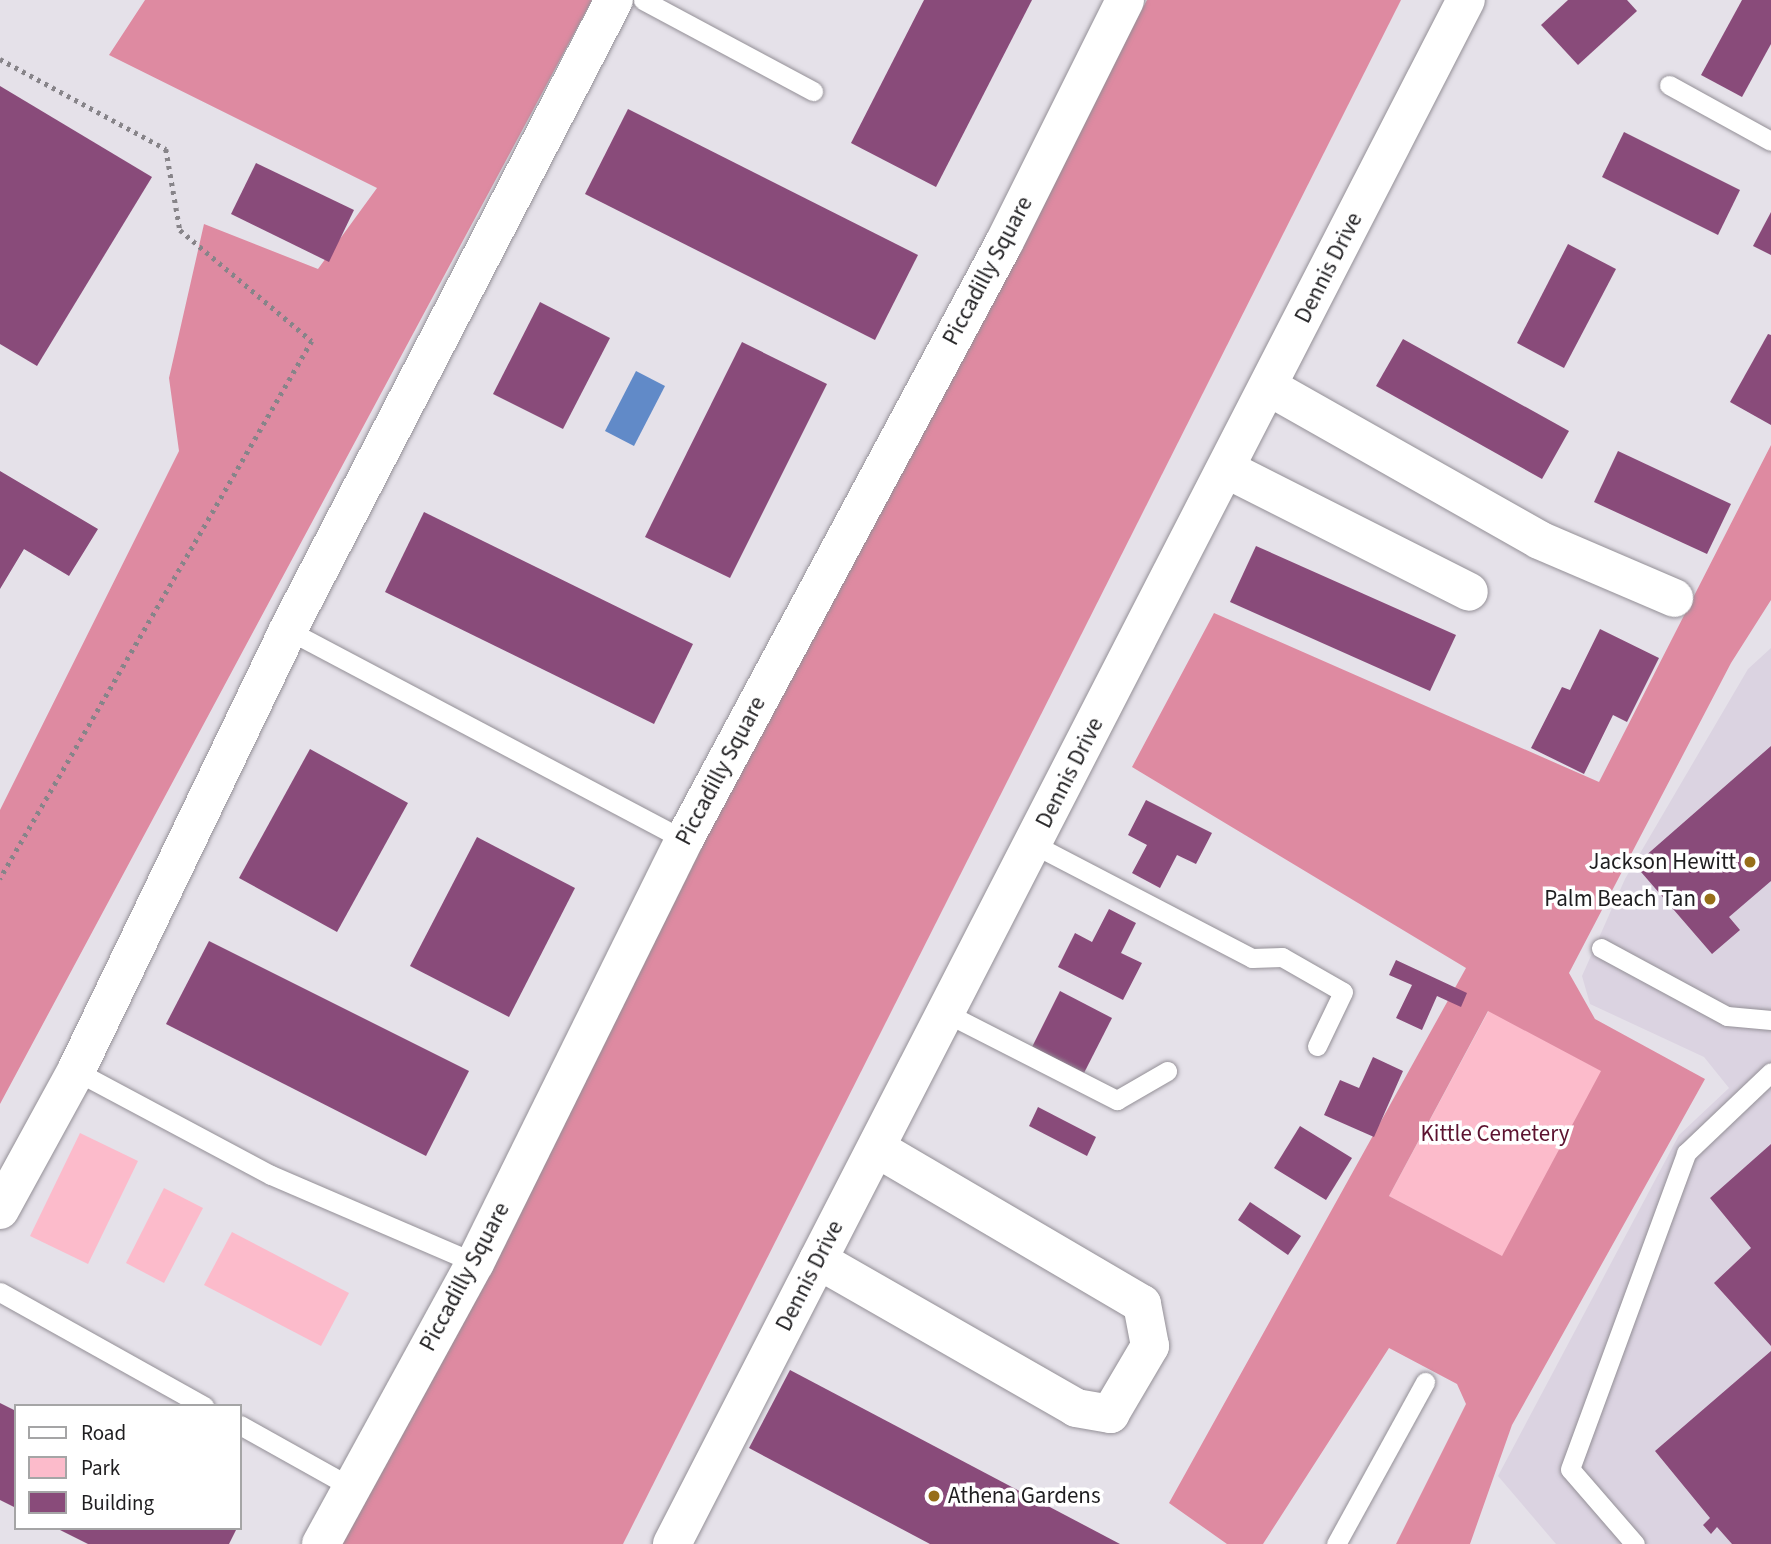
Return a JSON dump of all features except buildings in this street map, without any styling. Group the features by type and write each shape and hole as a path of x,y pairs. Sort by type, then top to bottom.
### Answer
{"street":[{"path":"0,1210 76,1071 288,630 614,0"},
{"name":"Piccadilly Square","path":"321,1544 475,1263 684,840 1004,243 1125,0"},
{"name":"Dennis Drive","path":"672,1544 1466,0"},
{"path":"1269,387 1539,540 1674,598"},
{"path":"1226,469 1469,592"},
{"path":"818,1260 1076,1408 1110,1414 1150,1346 1142,1304 876,1148"}],"lane":[{"path":"643,0 813,91"},
{"path":"1668,85 1771,141"},
{"path":"288,630 684,840"},
{"path":"1033,844 1252,958 1282,957 1343,992 1317,1046"},
{"path":"1601,948 1727,1016 1771,1020"},
{"path":"946,1013 1117,1100 1167,1071"},
{"path":"76,1071 271,1175 475,1263"},
{"path":"1635,1544 1570,1469 1686,1153 1771,1072"},
{"path":"0,1292 200,1404"},
{"path":"1336,1544 1425,1382"},
{"path":"242,1427 351,1487"}],"path":[{"path":"0,59 166,149 180,230 312,341 0,878"}],"shaded area":[{"path":"145,0 592,0 0,1104 0,810 179,451 169,378 204,224 318,269 377,188 109,55"},
{"path":"1147,0 1401,0 623,1544 317,1544"},
{"path":"1771,445 1771,600 1731,663 1569,973 1595,1019 1705,1079 1512,1425 1470,1544 1396,1544 1466,1404 1457,1384 1389,1348 1263,1544 1227,1544 1169,1503 1466,968 1132,767 1214,613 1599,782","holes":["1488,1011 1601,1071 1502,1256 1389,1196"]},
{"path":"1771,648 1771,1544 1556,1544 1498,1476 1679,1135 1729,1088 1704,1057 1590,1004 1582,976 1625,879 1748,669"}],"green space":[{"name":"Kittle Cemetery","path":"1489,1010 1602,1071 1502,1257 1389,1196"},
{"path":"80,1133 138,1161 88,1264 30,1236"},
{"path":"164,1188 203,1208 164,1283 126,1263"},
{"path":"232,1232 349,1293 321,1346 204,1285"}],"water":[{"path":"636,371 665,386 634,446 605,431"}],"place":[{"name":"Jackson Hewitt","path":"1750,862"},
{"name":"Palm Beach Tan","path":"1710,899"},
{"name":"Athena Gardens","path":"934,1496"}]}
